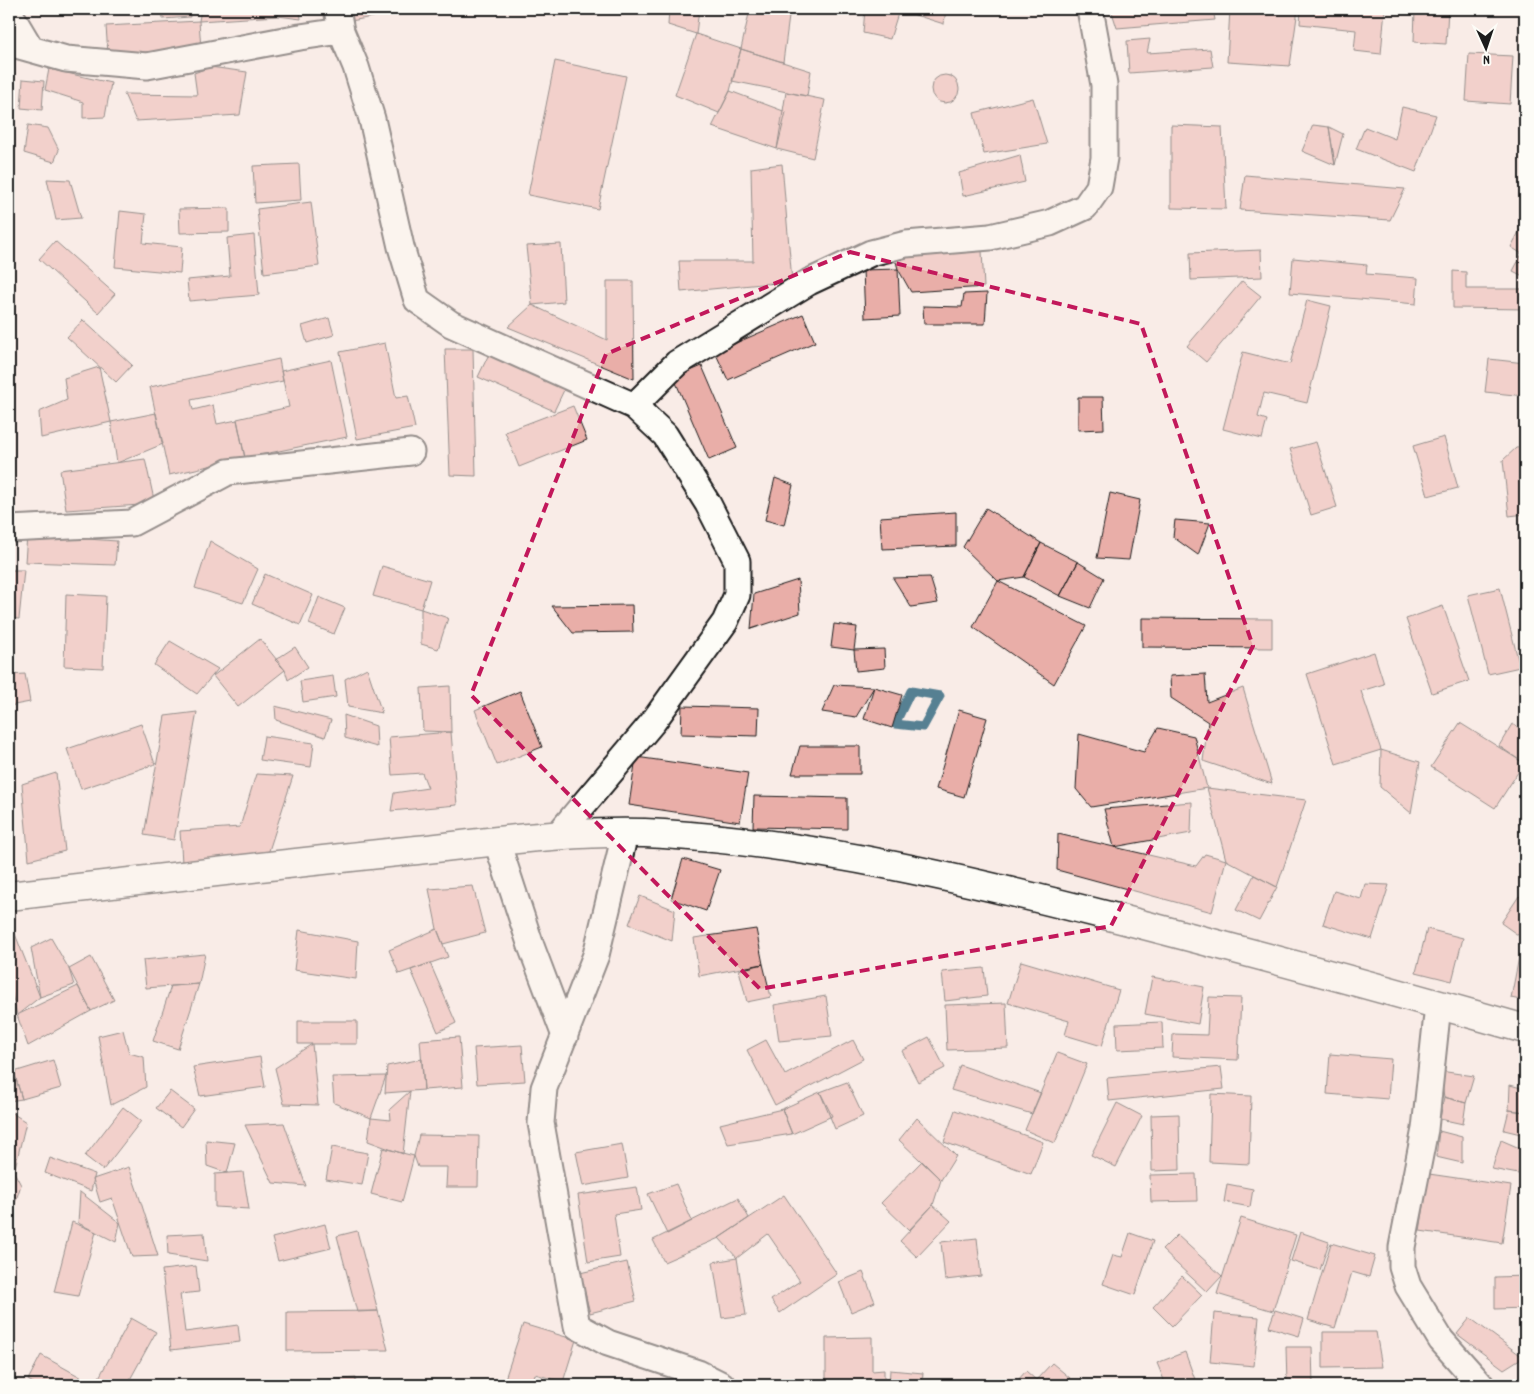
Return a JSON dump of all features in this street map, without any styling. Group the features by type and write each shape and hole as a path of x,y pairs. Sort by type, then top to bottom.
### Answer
{"main road":[{"path":"9,896 227,869 557,836 662,834 755,843 876,863 1028,895 1270,958 1525,1029"}],"street":[{"path":"634,406 677,363 809,282 871,253 906,244 998,235 1050,223 1085,207 1099,187 1104,158 1104,86 1090,9"},
{"path":"9,12 20,46 66,60 147,66 300,37 339,20 356,66 372,119 401,247 417,300 451,324 634,406 665,435 708,504 737,561 736,595 725,622 653,722 557,836"},
{"path":"9,529 132,523 228,472 411,452"},
{"path":"625,834 596,955 544,1088 540,1124 577,1326 608,1344 698,1373 722,1385"},
{"path":"497,842 531,946 565,1036"},
{"path":"1438,1005 1426,1129 1402,1247 1402,1268 1408,1286 1441,1340 1480,1385"}],"highlighted area":[{"path":"850,252 1141,324 1253,646 1111,926 760,989 471,695 606,354"}],"building":[{"path":"98,9 150,9 98,11"},
{"path":"162,9 189,9 190,17 163,19"},
{"path":"201,9 278,9 278,16 199,21"},
{"path":"278,9 300,9 301,19 278,16"},
{"path":"349,9 414,9 351,21"},
{"path":"669,9 699,9 696,34 668,25"},
{"path":"750,9 790,9 783,62 741,49"},
{"path":"865,9 946,9 944,24 899,10 890,39 863,33"},
{"path":"1111,9 1213,9 1215,20 1117,28"},
{"path":"1230,9 1298,9 1290,66 1227,62"},
{"path":"1301,9 1385,9 1381,54 1354,51 1356,30 1300,24"},
{"path":"1415,9 1448,9 1446,44 1414,42"},
{"path":"199,21 201,49 108,54 106,26"},
{"path":"696,34 741,49 730,91 719,113 675,95"},
{"path":"1150,39 1147,53 1210,49 1213,67 1129,73 1127,41"},
{"path":"741,49 811,71 807,96 732,81"},
{"path":"1469,54 1513,56 1510,104 1466,101"},
{"path":"555,61 626,76 598,209 528,195"},
{"path":"210,67 247,72 240,115 136,121 124,94 197,95 194,73"},
{"path":"49,69 111,83 105,117 83,118 83,102 45,90"},
{"path":"945,75 955,79 959,89 955,99 945,103 935,99 931,89 935,79"},
{"path":"23,79 44,81 42,110 21,108"},
{"path":"730,91 786,112 777,149 712,127"},
{"path":"786,92 825,100 813,158 777,149"},
{"path":"1033,98 1047,144 984,154 974,113"},
{"path":"1402,107 1436,115 1416,172 1356,149 1365,127 1395,139"},
{"path":"1525,112 1525,149 1521,149"},
{"path":"28,125 48,128 59,150 54,162 24,153"},
{"path":"1171,125 1222,127 1226,209 1171,208"},
{"path":"1313,125 1329,127 1335,165 1302,151"},
{"path":"1329,127 1343,134 1335,165"},
{"path":"1020,155 1025,182 963,196 959,173"},
{"path":"299,164 301,200 255,203 253,166"},
{"path":"782,164 792,281 681,292 679,261 753,261 751,168"},
{"path":"1245,175 1405,189 1390,220 1240,210"},
{"path":"47,179 70,180 81,218 56,220"},
{"path":"311,202 319,266 264,273 257,209"},
{"path":"229,208 229,232 180,233 179,209"},
{"path":"120,211 146,214 143,243 182,247 180,273 115,267"},
{"path":"1520,230 1525,233 1525,277 1513,271 1522,254 1511,247"},
{"path":"254,235 259,295 189,301 187,280 230,276 227,238"},
{"path":"55,241 115,294 98,313 39,259"},
{"path":"561,244 564,302 532,305 526,246"},
{"path":"1261,250 1262,277 1191,280 1190,253"},
{"path":"982,251 984,287 911,292 898,269 895,258"},
{"path":"1293,258 1367,265 1366,274 1418,278 1416,304 1290,293"},
{"path":"898,269 900,316 865,318 863,270"},
{"path":"1453,271 1466,272 1466,289 1525,289 1525,309 1453,308"},
{"path":"607,281 633,281 634,379 508,327 532,305 607,340"},
{"path":"1242,281 1261,296 1206,362 1187,346"},
{"path":"987,293 985,324 924,324 923,306 962,307 964,294"},
{"path":"1307,300 1331,306 1307,403 1264,393 1258,417 1267,420 1262,439 1223,429 1243,352 1290,364"},
{"path":"803,314 815,342 728,380 715,352"},
{"path":"329,318 334,335 307,343 302,326"},
{"path":"83,320 132,365 116,382 67,337"},
{"path":"385,343 396,398 408,396 415,428 357,439 340,352"},
{"path":"445,349 473,349 476,476 450,475"},
{"path":"489,354 565,388 554,411 478,377"},
{"path":"279,359 283,381 191,400 193,410 213,405 217,424 237,420 245,458 169,475 150,387"},
{"path":"1489,359 1525,363 1525,396 1485,392"},
{"path":"331,360 347,437 245,458 237,419 289,407 281,371"},
{"path":"702,366 737,448 709,460 674,378"},
{"path":"99,367 111,422 41,438 39,412 67,400 64,378"},
{"path":"1078,397 1103,397 1104,429 1078,430"},
{"path":"573,406 587,440 519,467 505,432"},
{"path":"156,413 163,444 117,463 111,422"},
{"path":"1444,437 1458,488 1428,496 1413,446"},
{"path":"1316,442 1337,507 1311,515 1290,449"},
{"path":"1525,447 1525,514 1509,516 1503,460 1516,448"},
{"path":"145,459 155,504 66,510 60,470"},
{"path":"775,478 793,485 784,525 765,520"},
{"path":"1110,493 1140,500 1129,560 1097,558"},
{"path":"986,508 1041,543 1024,577 998,581 963,547"},
{"path":"956,512 956,546 882,549 880,517"},
{"path":"1175,520 1210,523 1198,555 1173,537"},
{"path":"27,535 117,541 115,565 25,562"},
{"path":"210,541 258,569 243,603 195,588"},
{"path":"1041,543 1078,562 1060,596 1024,577"},
{"path":"1078,562 1104,578 1090,608 1060,596"},
{"path":"382,566 430,580 421,609 373,596"},
{"path":"9,570 24,570 19,619 9,618"},
{"path":"265,574 313,595 300,625 252,604"},
{"path":"930,577 938,603 911,607 893,578"},
{"path":"798,580 800,613 751,629 754,594"},
{"path":"998,581 1086,626 1054,684 973,627"},
{"path":"1500,588 1520,667 1488,674 1468,595"},
{"path":"66,594 106,596 103,668 64,666"},
{"path":"319,597 345,608 334,634 309,624"},
{"path":"632,605 633,632 573,633 552,606"},
{"path":"1443,606 1469,681 1432,693 1406,619"},
{"path":"421,609 448,618 438,649 421,644"},
{"path":"1142,618 1272,619 1272,648 1142,647"},
{"path":"834,624 857,627 854,650 831,647"},
{"path":"260,639 285,670 238,707 213,676"},
{"path":"170,641 218,669 197,694 154,665"},
{"path":"295,647 308,667 288,680 285,670 275,660"},
{"path":"884,649 885,668 856,671 854,650"},
{"path":"1374,652 1384,684 1361,691 1381,750 1336,764 1307,674"},
{"path":"367,668 382,713 348,707 345,679"},
{"path":"25,674 30,702 9,706 9,675"},
{"path":"1205,674 1207,702 1243,688 1272,784 1203,761 1208,722 1171,698 1170,676"},
{"path":"333,676 336,697 303,702 300,681"},
{"path":"834,685 874,687 856,717 822,712"},
{"path":"450,686 451,732 423,731 421,688"},
{"path":"874,687 902,695 892,728 864,719"},
{"path":"520,691 542,747 497,765 475,710"},
{"path":"275,706 331,720 325,737 276,720"},
{"path":"682,706 759,708 758,736 681,734"},
{"path":"959,710 987,718 964,797 936,789"},
{"path":"197,712 174,840 144,835 165,716"},
{"path":"344,715 376,726 377,747 345,738"},
{"path":"1460,723 1524,763 1495,808 1431,767"},
{"path":"141,724 155,764 81,789 67,749"},
{"path":"1512,724 1525,731 1525,764 1499,746"},
{"path":"1158,728 1194,736 1207,788 1091,807 1076,789 1079,734 1144,752"},
{"path":"451,732 457,805 391,811 394,793 428,788 422,773 392,775 389,737"},
{"path":"264,736 314,743 311,767 260,760"},
{"path":"800,746 860,746 860,774 792,774"},
{"path":"1381,750 1420,762 1411,813 1380,787"},
{"path":"636,757 748,773 740,822 629,805"},
{"path":"56,773 65,851 29,860 22,784"},
{"path":"256,774 293,776 267,857 182,863 180,831 240,827"},
{"path":"1207,788 1306,800 1277,887 1226,860"},
{"path":"754,796 847,798 847,829 753,827"},
{"path":"1192,802 1191,833 1114,847 1104,809"},
{"path":"1058,834 1196,866 1205,854 1226,860 1212,912 1057,870"},
{"path":"683,859 720,870 706,911 671,899"},
{"path":"1254,875 1277,887 1259,921 1236,910"},
{"path":"1365,884 1389,885 1372,939 1323,924 1334,891 1361,899"},
{"path":"473,886 485,933 443,944 437,929 429,889"},
{"path":"640,896 675,910 672,941 629,924"},
{"path":"1519,896 1525,900 1525,940 1501,923"},
{"path":"9,928 13,929 40,997 17,1015 9,982"},
{"path":"437,929 448,957 399,974 389,950"},
{"path":"756,929 763,964 699,976 694,938"},
{"path":"1427,929 1463,938 1452,981 1416,972"},
{"path":"299,930 358,941 356,979 294,970"},
{"path":"51,938 69,969 74,985 40,997 31,948"},
{"path":"205,954 199,984 146,988 143,960"},
{"path":"91,957 114,1000 91,1011 69,969"},
{"path":"1519,957 1525,958 1525,1001 1511,998"},
{"path":"1021,961 1119,990 1102,1046 1065,1035 1069,1021 1008,1003"},
{"path":"430,963 456,1023 438,1032 411,970"},
{"path":"763,964 771,997 747,1002 739,970"},
{"path":"984,968 987,996 945,1001 942,972"},
{"path":"1152,977 1204,987 1198,1024 1145,1014"},
{"path":"199,984 178,1049 153,1041 171,986"},
{"path":"78,986 91,1011 28,1046 17,1015"},
{"path":"826,996 832,1036 779,1041 774,1005"},
{"path":"1209,997 1241,998 1238,1060 1172,1057 1173,1034 1207,1035"},
{"path":"1006,1003 1008,1048 947,1050 945,1005"},
{"path":"9,1016 11,1016 14,1072 22,1099 9,1101"},
{"path":"298,1021 357,1021 357,1044 298,1044"},
{"path":"1162,1022 1163,1048 1117,1050 1116,1024"},
{"path":"123,1030 129,1053 144,1057 146,1087 111,1105 98,1036"},
{"path":"459,1037 463,1087 424,1090 420,1040"},
{"path":"929,1037 945,1068 918,1082 902,1051"},
{"path":"766,1040 785,1075 853,1040 863,1059 775,1105 747,1050"},
{"path":"312,1044 318,1105 284,1104 275,1068"},
{"path":"522,1045 525,1081 477,1084 474,1048"},
{"path":"1057,1053 1087,1064 1055,1143 1025,1130"},
{"path":"1330,1054 1391,1059 1388,1099 1327,1094"},
{"path":"260,1057 265,1087 200,1096 193,1067"},
{"path":"422,1059 424,1090 385,1093 387,1066"},
{"path":"53,1060 61,1088 22,1099 14,1072"},
{"path":"960,1065 1041,1093 1032,1114 951,1090"},
{"path":"1221,1067 1224,1089 1109,1101 1107,1078"},
{"path":"1440,1071 1474,1076 1466,1103 1444,1097"},
{"path":"386,1076 371,1118 334,1103 332,1077"},
{"path":"847,1082 863,1116 835,1129 820,1092"},
{"path":"1510,1085 1525,1089 1525,1112 1509,1110"},
{"path":"170,1091 194,1109 181,1127 156,1108"},
{"path":"410,1091 403,1154 368,1141 371,1118 391,1120 390,1109"},
{"path":"820,1092 832,1116 792,1134 782,1109"},
{"path":"1211,1094 1251,1096 1249,1164 1209,1162"},
{"path":"1444,1097 1466,1103 1463,1124 1440,1119"},
{"path":"1117,1103 1142,1116 1116,1167 1091,1155"},
{"path":"123,1107 141,1121 103,1170 85,1156"},
{"path":"782,1109 792,1134 728,1144 720,1124"},
{"path":"955,1110 1043,1142 1031,1174 944,1142"},
{"path":"1509,1110 1525,1112 1525,1135 1504,1130"},
{"path":"9,1111 26,1122 14,1172 21,1185 9,1221"},
{"path":"1179,1114 1180,1170 1152,1171 1151,1115"},
{"path":"917,1118 956,1156 941,1180 899,1140"},
{"path":"284,1123 306,1186 273,1183 245,1125"},
{"path":"1439,1131 1462,1137 1462,1163 1436,1157"},
{"path":"419,1135 479,1136 478,1187 446,1187 447,1167 418,1167 414,1156"},
{"path":"206,1140 235,1143 227,1173 207,1166"},
{"path":"1501,1140 1524,1150 1518,1174 1492,1169"},
{"path":"622,1144 628,1178 583,1186 576,1152"},
{"path":"332,1147 368,1153 362,1185 326,1179"},
{"path":"383,1148 414,1156 402,1202 371,1194"},
{"path":"50,1158 95,1174 91,1191 45,1173"},
{"path":"922,1161 941,1180 933,1205 909,1230 881,1203"},
{"path":"129,1167 158,1256 132,1257 112,1198 100,1202 93,1179"},
{"path":"243,1172 249,1209 215,1207 215,1174"},
{"path":"1196,1174 1197,1201 1151,1202 1150,1175"},
{"path":"1429,1174 1511,1186 1502,1243 1420,1231"},
{"path":"676,1184 692,1221 667,1234 648,1194"},
{"path":"1227,1184 1253,1189 1250,1207 1224,1202"},
{"path":"637,1187 641,1210 614,1214 620,1257 588,1262 578,1195"},
{"path":"80,1192 120,1223 116,1242 78,1223"},
{"path":"784,1195 837,1274 780,1313 771,1300 800,1281 768,1234 737,1258 719,1238"},
{"path":"738,1198 749,1218 719,1238 664,1262 653,1240"},
{"path":"933,1205 951,1221 917,1257 900,1241"},
{"path":"1241,1218 1296,1235 1273,1311 1217,1294"},
{"path":"72,1222 96,1232 78,1296 54,1292"},
{"path":"325,1224 331,1248 278,1261 272,1238"},
{"path":"357,1231 378,1311 357,1312 337,1236"},
{"path":"1300,1232 1329,1242 1320,1270 1291,1261"},
{"path":"204,1233 207,1261 168,1255 167,1235"},
{"path":"1130,1233 1153,1241 1135,1295 1103,1284 1113,1255 1122,1257"},
{"path":"1177,1235 1222,1276 1207,1292 1162,1250"},
{"path":"977,1238 981,1276 945,1280 941,1242"},
{"path":"1331,1243 1375,1256 1369,1277 1352,1272 1335,1328 1308,1320"},
{"path":"737,1258 746,1315 722,1318 713,1262"},
{"path":"627,1262 636,1301 590,1313 580,1273"},
{"path":"196,1266 199,1292 180,1294 185,1332 238,1325 240,1342 171,1350 162,1270"},
{"path":"863,1272 875,1302 851,1312 839,1282"},
{"path":"1182,1276 1202,1295 1172,1326 1153,1307"},
{"path":"1525,1276 1525,1308 1495,1309 1495,1277"},
{"path":"1275,1310 1304,1319 1299,1336 1269,1327"},
{"path":"378,1311 388,1350 287,1351 287,1312"},
{"path":"1214,1313 1259,1317 1254,1366 1210,1362"},
{"path":"131,1318 156,1332 127,1385 95,1385"},
{"path":"1470,1318 1523,1357 1504,1369 1457,1334"},
{"path":"523,1324 576,1340 563,1382 535,1374 531,1385 503,1385"},
{"path":"1323,1332 1376,1332 1382,1367 1323,1368"},
{"path":"872,1337 872,1371 884,1370 884,1385 826,1385 826,1338"},
{"path":"1286,1347 1312,1347 1313,1385 1287,1385"},
{"path":"1185,1352 1197,1385 1166,1385 1157,1363"},
{"path":"41,1355 95,1385 37,1385 28,1380"},
{"path":"1052,1363 1070,1378 1063,1385 1024,1385 1018,1380 1026,1371 1036,1380"},
{"path":"890,1370 923,1373 922,1385 889,1385"},
{"path":"356,1378 356,1385 323,1385 323,1380"}],"waterway":[{"path":"911,691 940,696 923,727 895,724 911,691"}]}
